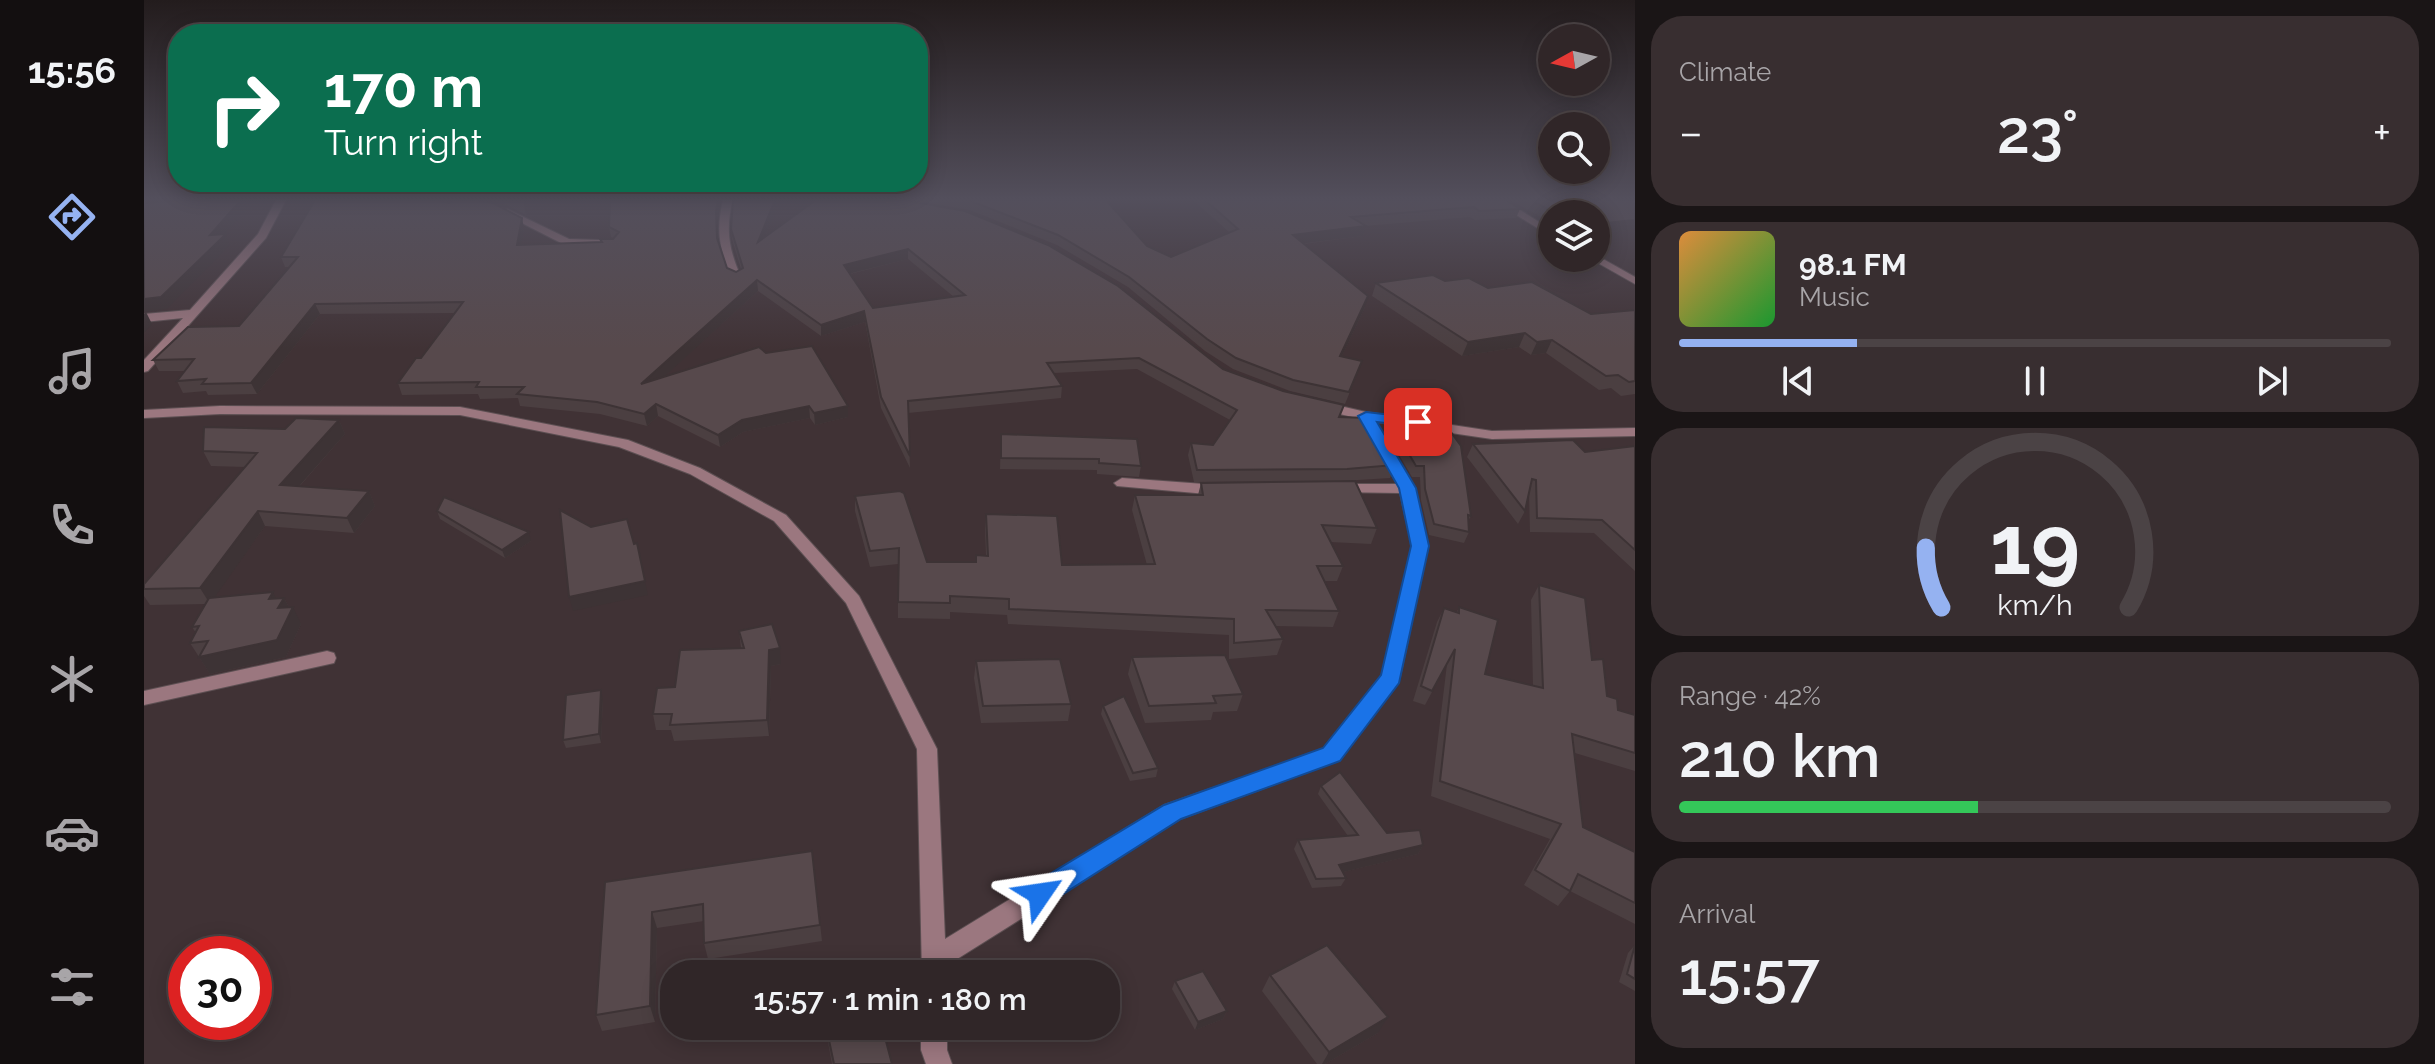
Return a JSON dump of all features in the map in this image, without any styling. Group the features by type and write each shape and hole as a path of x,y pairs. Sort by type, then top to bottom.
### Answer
{"street":[{"path":"144,368 250,250"},
{"path":"725,250 736,277"},
{"path":"1610,267 1635,281"},
{"path":"144,318 193,313"},
{"path":"1312,403 1366,416 1492,435 1632,435"},
{"path":"144,414 234,409 460,411 623,443 695,471 780,518 853,600 927,749 934,960"},
{"path":"945,960 1172,812 1331,755 1391,677 1420,546 1407,488 1366,416"},
{"path":"1122,483 1194,490 1237,490"},
{"path":"1323,489 1407,488"},
{"path":"144,698 327,658"},
{"path":"934,1040 939,1064"}],"building":[{"path":"144,250 210,250 161,297 144,299"},
{"path":"285,250 721,250 727,268 736,272 743,268 737,250 905,250 844,265 873,308 965,295 909,250 1056,250 1118,286 1223,369 1283,391 1344,405 1339,417 1368,418 1395,465 1347,469 1197,470 1191,443 1213,445 1237,410 1139,358 1047,363 1062,386 908,401 910,456 881,397 864,311 821,325 757,280 641,384 759,347 766,353 812,346 848,406 814,413 809,406 742,420 718,435 656,404 644,414 597,402 517,394 524,387 476,387 479,382 398,383 463,302 315,304 251,383 202,384 206,379 177,381 194,359 153,360 188,327 239,326 298,257 281,257"},
{"path":"1083,250 1155,250 1171,257 1189,250 1311,250 1368,296 1340,356 1362,361 1349,392 1293,380 1236,358 1129,277"},
{"path":"1433,275 1445,281 1469,278 1488,288 1532,282 1591,314 1635,310 1635,381 1629,382 1618,375 1606,376 1552,340 1537,342 1525,333 1468,342 1376,283"},
{"path":"296,418 339,420 280,485 369,491 347,518 258,511 200,588 144,589 144,584 257,453 203,451 204,427 285,429"},
{"path":"1389,420 1445,424 1461,446 1471,516 1468,515 1469,532 1434,524 1425,489 1424,466 1416,466"},
{"path":"1001,434 1137,439 1141,466 1099,463 1099,459 1001,458"},
{"path":"1573,440 1585,452 1635,446 1635,550 1602,520 1537,518 1536,480 1532,479 1525,511 1473,444"},
{"path":"1355,481 1377,528 1322,525 1343,566 1317,566 1339,611 1266,610 1283,639 1234,643 1234,619 1009,609 1009,599 950,596 950,603 898,602 899,548 870,551 855,496 904,493 927,562 976,562 976,555 988,556 986,514 1057,516 1062,565 1155,564 1135,495 1203,495 1201,483"},
{"path":"444,497 529,532 502,550 437,511"},
{"path":"560,510 591,527 627,519 634,544 637,543 645,581 569,597"},
{"path":"1539,585 1585,598 1592,660 1603,659 1607,696 1617,699 1618,710 1635,715 1635,753 1572,734 1583,827 1635,852 1635,903 1578,874 1570,891 1535,870 1561,824 1440,781 1455,649 1432,691 1421,686 1444,608 1459,613 1459,607 1498,620 1485,674 1543,688"},
{"path":"273,592 269,599 284,598 278,608 293,607 277,640 199,657 208,641 190,643 199,626 192,627 209,598"},
{"path":"772,624 780,648 769,650 767,720 670,725 672,714 653,714 657,688 675,687 680,650 744,648 739,631"},
{"path":"1225,655 1243,694 1213,696 1216,703 1149,706 1132,657"},
{"path":"1060,659 1071,704 983,706 976,661"},
{"path":"601,690 599,734 563,740 566,695"},
{"path":"1124,696 1158,768 1133,773 1103,706"},
{"path":"1340,772 1387,833 1420,830 1423,845 1339,865 1346,878 1316,879 1298,840 1358,835 1321,786"},
{"path":"812,851 820,925 704,943 703,904 652,912 650,1006 596,1015 605,882"},
{"path":"1327,945 1388,1017 1329,1052 1270,975"},
{"path":"1635,945 1635,979 1627,974"},
{"path":"1203,971 1227,1011 1198,1022 1175,981"},
{"path":"829,1040 886,1040 892,1064 834,1064"}],"route":[{"path":"1040,894 1172,812 1331,755 1391,677 1420,546 1407,488 1366,416 1418,422"}]}
